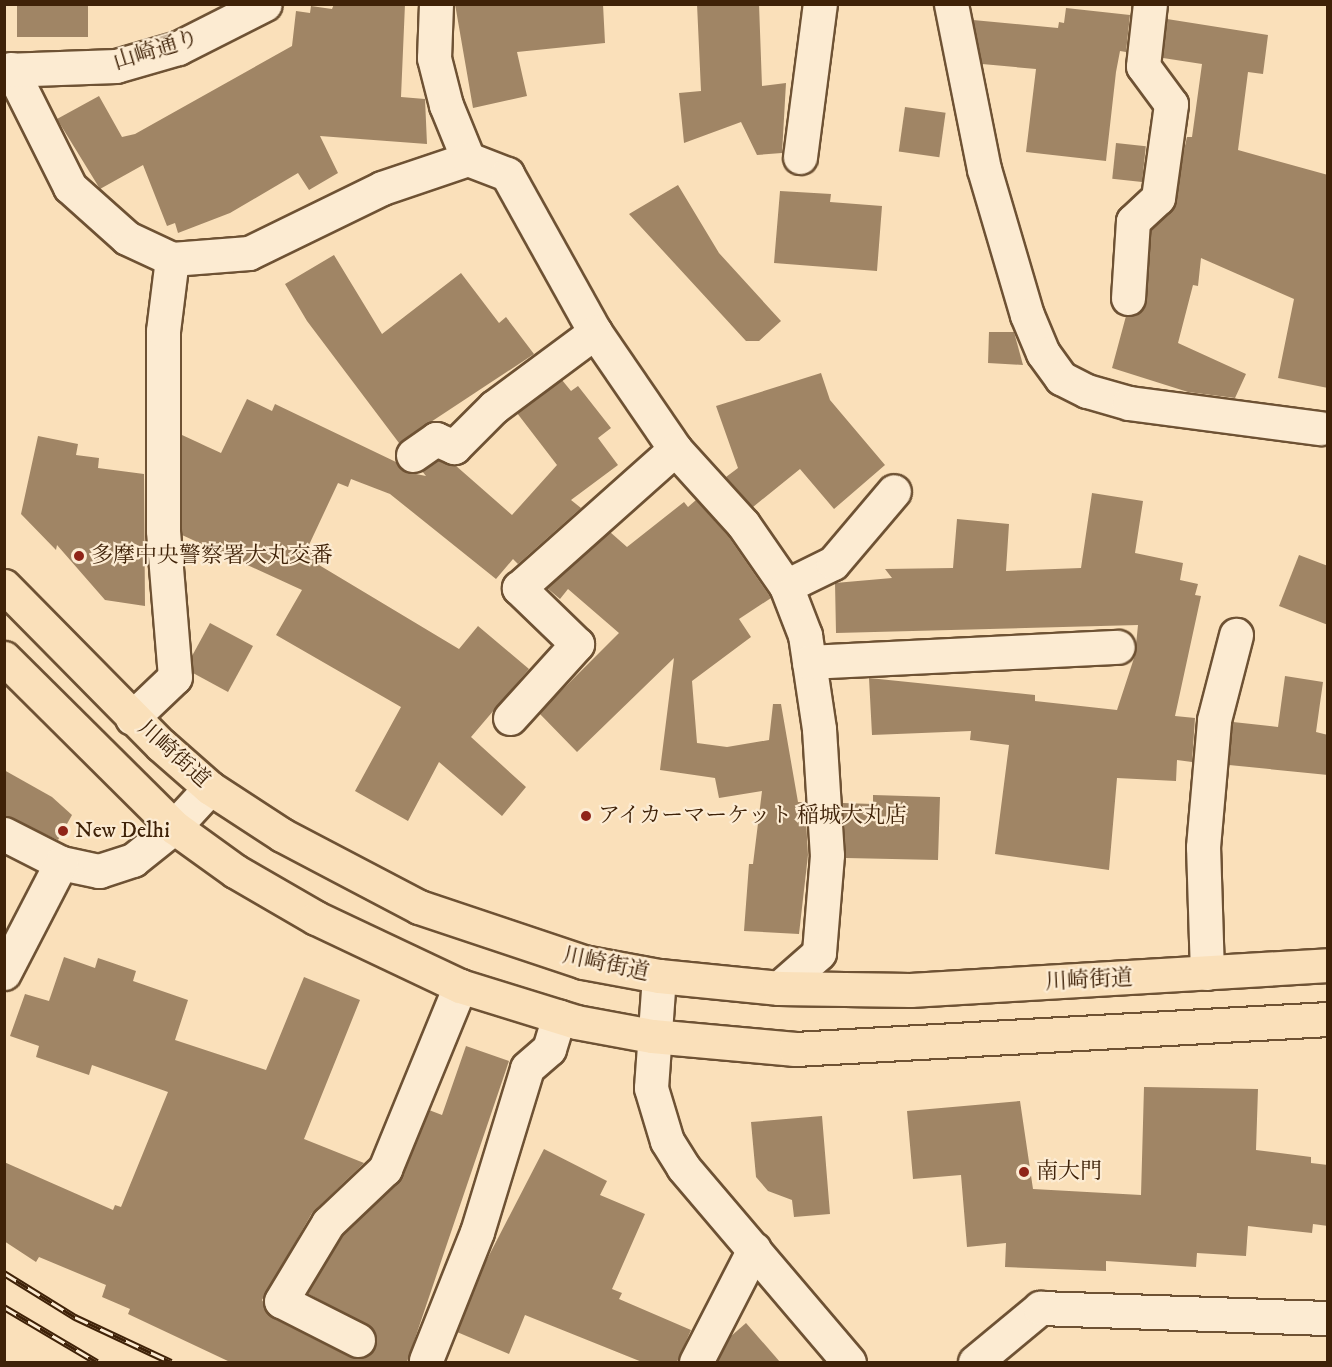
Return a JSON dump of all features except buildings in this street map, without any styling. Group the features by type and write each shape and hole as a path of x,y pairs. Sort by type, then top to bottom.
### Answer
{"main road":[{"name":"川崎街道","path":"4,586 132,718 210,788 335,867 419,907 572,959 659,976 779,988 910,990 1328,965"},
{"path":"4,658 174,827 235,871 316,918 460,986 559,1017 652,1036 795,1049 872,1047 1328,1019"}],"street":[{"name":"山崎通り","path":"8,69 116,66 178,48 265,4"},
{"path":"436,4 434,58 446,105 468,159"},
{"path":"800,157 820,4"},
{"path":"951,4 984,169 1027,315 1043,353 1061,378 1087,392 1129,403 1320,428"},
{"path":"1128,298 1133,221 1158,198 1172,104 1143,66 1150,4"},
{"path":"8,69 70,187 127,238 172,260 249,253 382,188 468,159 507,174 595,332 675,449 743,524 786,586 805,635 819,729 827,855 819,953 779,988"},
{"path":"132,718 175,677 163,530 163,331 172,260"},
{"path":"413,455 436,439 454,447 494,406 595,332"},
{"path":"510,718 577,644 519,588 675,449"},
{"path":"786,586 833,563 894,491"},
{"path":"1207,973 1203,847 1214,720 1236,635"},
{"path":"809,662 1118,647"},
{"path":"4,834 61,863 99,871 133,860 174,827 210,788"},
{"path":"4,973 61,863"},
{"path":"659,976 652,1036 651,1088 667,1141 683,1167 849,1362"},
{"path":"358,1340 281,1301 328,1223 384,1168 460,986"},
{"path":"426,1360 477,1232 527,1068 549,1049 559,1017"},
{"path":"696,1362 754,1249"},
{"path":"975,1362 1040,1308 1328,1318"}],"railway":[{"path":"4,1273 75,1317 171,1362"},
{"path":"4,1307 97,1362"}],"place":[{"name":"多摩中央警察署大丸交番","path":"79,556"},
{"name":"アイカーマーケット 稲城大丸店","path":"586,816"},
{"name":"New Delhi","path":"63,831"},
{"name":"南大門","path":"1024,1172"}]}
